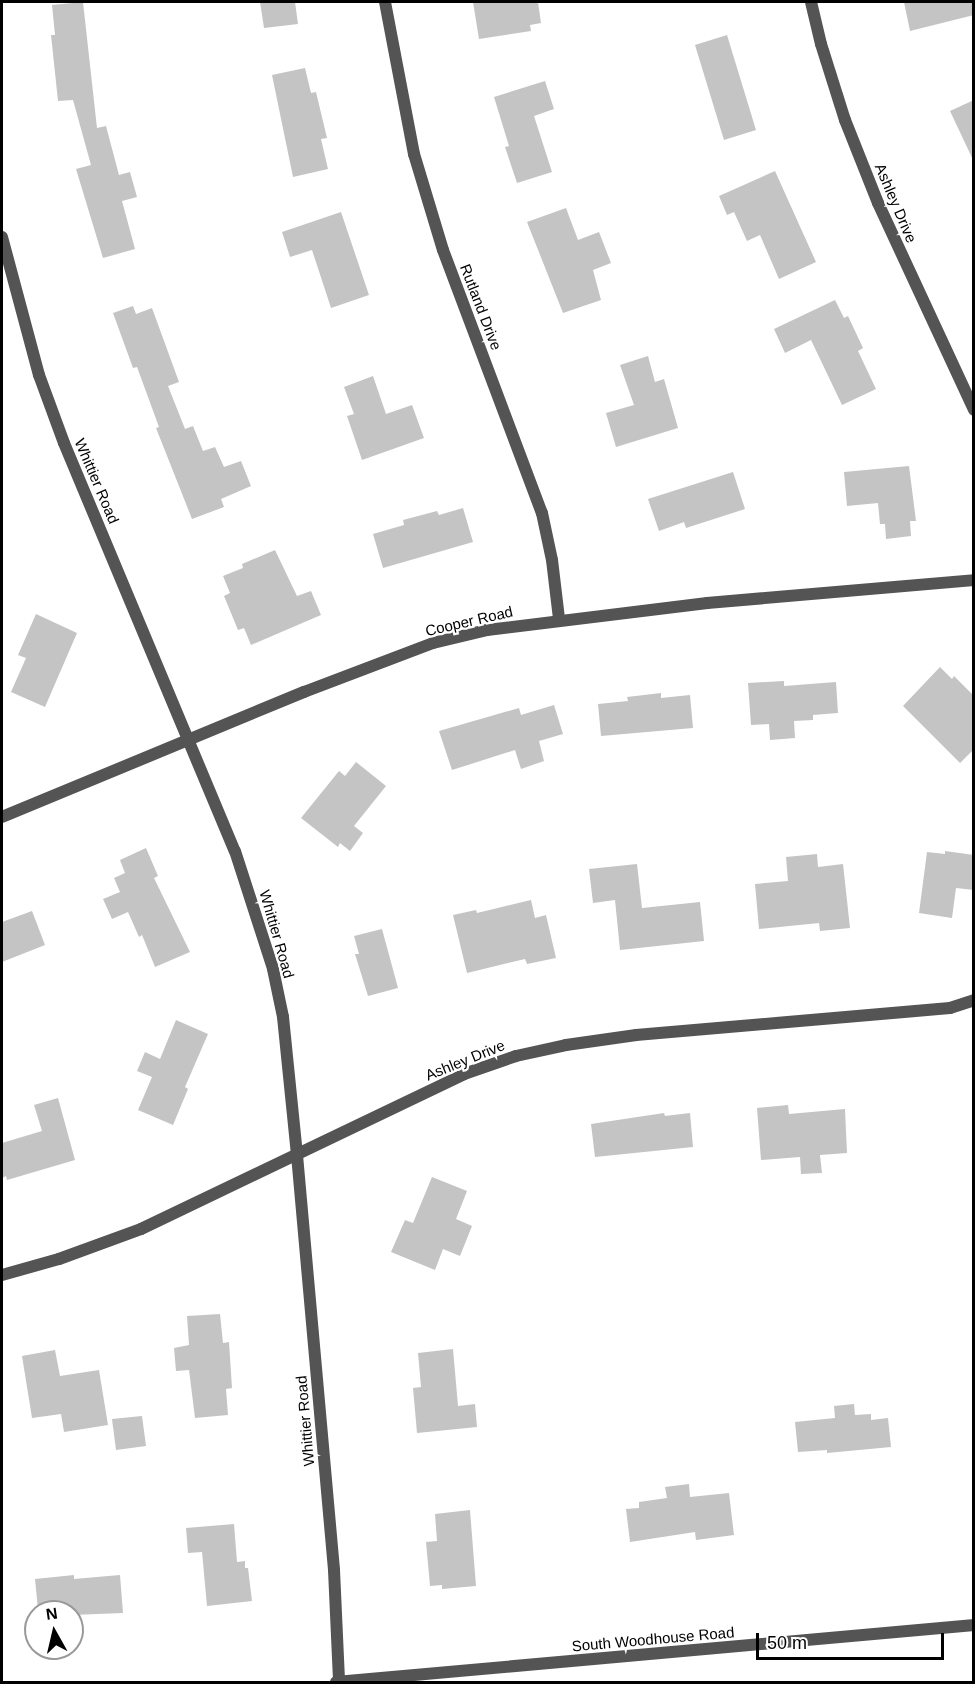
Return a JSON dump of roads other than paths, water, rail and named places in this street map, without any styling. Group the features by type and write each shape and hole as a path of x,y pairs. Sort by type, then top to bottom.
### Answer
{"street":[{"name":"Rutland Drive","path":"385,2 414,154 443,250 542,513 552,560 559,619"},
{"name":"Ashley Drive","path":"811,2 845,120 870,182 974,410"},
{"name":"Whittier Road","path":"2,237 39,375 64,443 235,851 273,969 283,1017 297,1155 334,1570 338,1682"},
{"name":"Cooper Road","path":"2,817 304,692 433,643 486,630 559,619 707,603 974,580"},
{"name":"Ashley Drive","path":"2,1275 59,1259 141,1229 464,1074 516,1056 566,1045 636,1035 950,1008 974,1000"},
{"name":"South Woodhouse Road","path":"338,1682 974,1625"}]}
